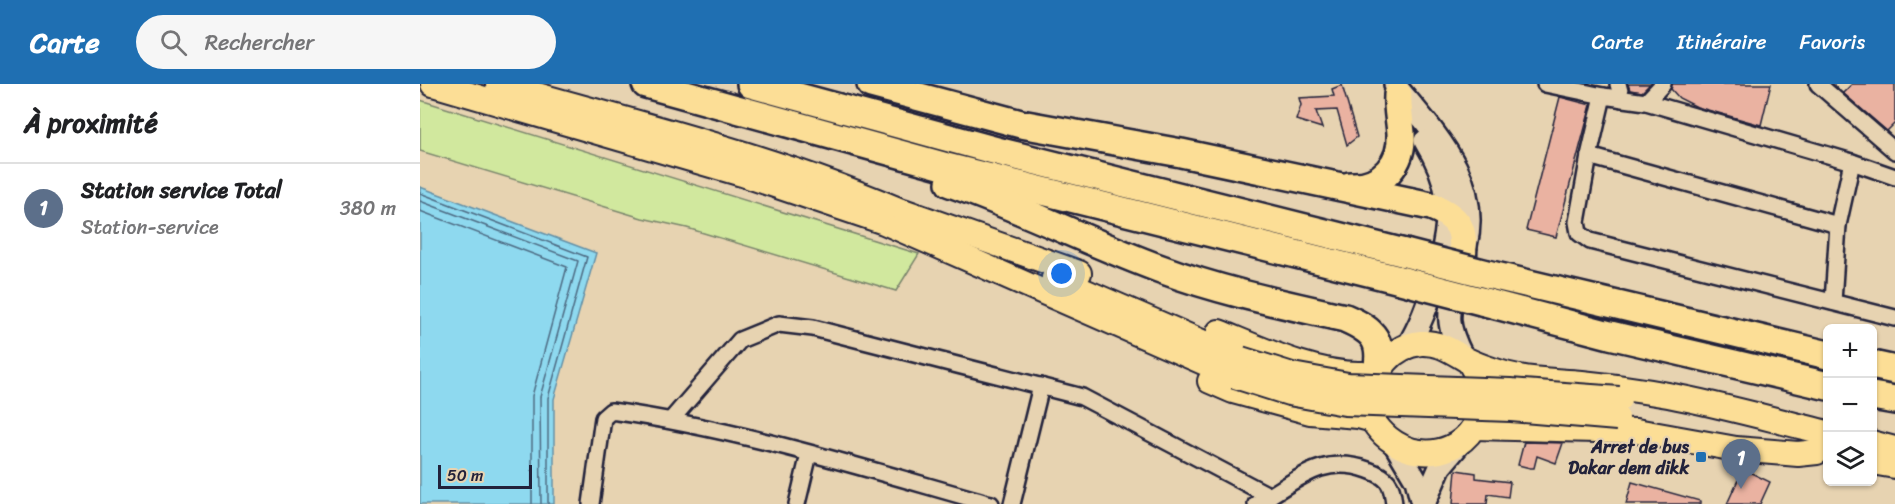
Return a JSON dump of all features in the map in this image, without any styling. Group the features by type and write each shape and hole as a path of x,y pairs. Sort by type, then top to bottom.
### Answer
{"highway":[{"path":"433,84 890,215 1077,272 1297,363 1352,374 1377,373"},
{"path":"498,84 710,144 825,180 1148,354 1233,391 1310,412 1358,416 1373,420"},
{"path":"646,84 958,170 1400,280 1621,338 1823,385"},
{"path":"751,84 997,151 1717,331 1823,354"},
{"path":"808,84 997,151"},
{"path":"871,84 1021,124 1181,153 1431,206 1455,219 1463,236 1462,261"},
{"path":"1325,183 1355,186 1370,184 1382,179 1393,164 1399,153 1401,134 1394,88"},
{"path":"710,103 961,187 1161,269 1204,284 1346,318 1363,326 1377,342 1380,350 1370,407 1373,420 1383,434 1394,443 1416,452 1428,453 1451,448 1467,434 1480,410 1482,393 1477,376 1465,358"},
{"path":"890,215 1238,367 1348,385 1510,391 1823,444"},
{"path":"1377,373 1384,362 1395,353 1419,343 1433,343 1446,346 1465,358 1517,377 1594,384 1668,395 1823,443"},
{"path":"1877,366 1895,370"},
{"path":"1877,397 1895,400"},
{"path":"1467,434 1636,431 1736,449 1798,454 1823,445"},
{"path":"1877,446 1895,449"},
{"path":"1877,463 1895,466"}],"main road":[{"path":"1394,88 1442,174 1447,213 1442,251 1424,315 1407,347"},
{"path":"1394,88 1440,141 1462,178 1468,197 1470,218 1449,313 1449,327 1465,358"},
{"path":"1423,504 1440,467 1467,434"},
{"path":"1394,443 1416,480 1423,504"}],"street":[{"path":"1545,84 1603,96 1620,91 1646,102 1852,162 1895,177"},
{"path":"1646,102 1664,84"},
{"path":"1818,84 1895,151"},
{"path":"1603,96 1577,222 1579,233 1590,241 1895,318"},
{"path":"1589,156 1838,225"},
{"path":"1833,302 1838,225 1852,162"},
{"path":"671,420 740,340 779,324 813,328 1082,397 1270,496"},
{"path":"1012,504 1041,386"},
{"path":"591,504 603,418 611,411 671,420 809,454 991,504"},
{"path":"797,504 809,454"},
{"path":"1256,504 1317,468 1344,465 1364,469 1385,478 1389,484 1394,504"}],"green space":[{"path":"420,100 919,254 896,291 420,151"}],"water":[{"path":"420,187 596,253 554,399 554,504 420,504"}],"building":[{"path":"1628,84 1650,84 1642,92 1630,90"},
{"path":"1672,84 1771,84 1761,125 1697,107 1679,98 1671,89"},
{"path":"1852,84 1895,84 1895,123 1887,131 1843,93"},
{"path":"1342,85 1357,137 1347,145 1337,110 1316,111 1322,128 1296,120 1301,105 1299,98 1334,96 1332,89"},
{"path":"1560,97 1591,105 1556,237 1526,230"},
{"path":"1524,442 1563,443 1556,463 1537,456 1534,468 1530,468 1518,465"},
{"path":"1743,469 1770,482 1760,504 1727,504"},
{"path":"1456,470 1476,473 1476,478 1510,482 1508,497 1488,494 1487,504 1453,504"},
{"path":"1632,482 1700,501 1700,504 1626,504"}],"place":[{"name":"Arret de bus Dakar dem dikk","path":"1701,457"},
{"name":"Station service Total","path":"1741,489"}]}
